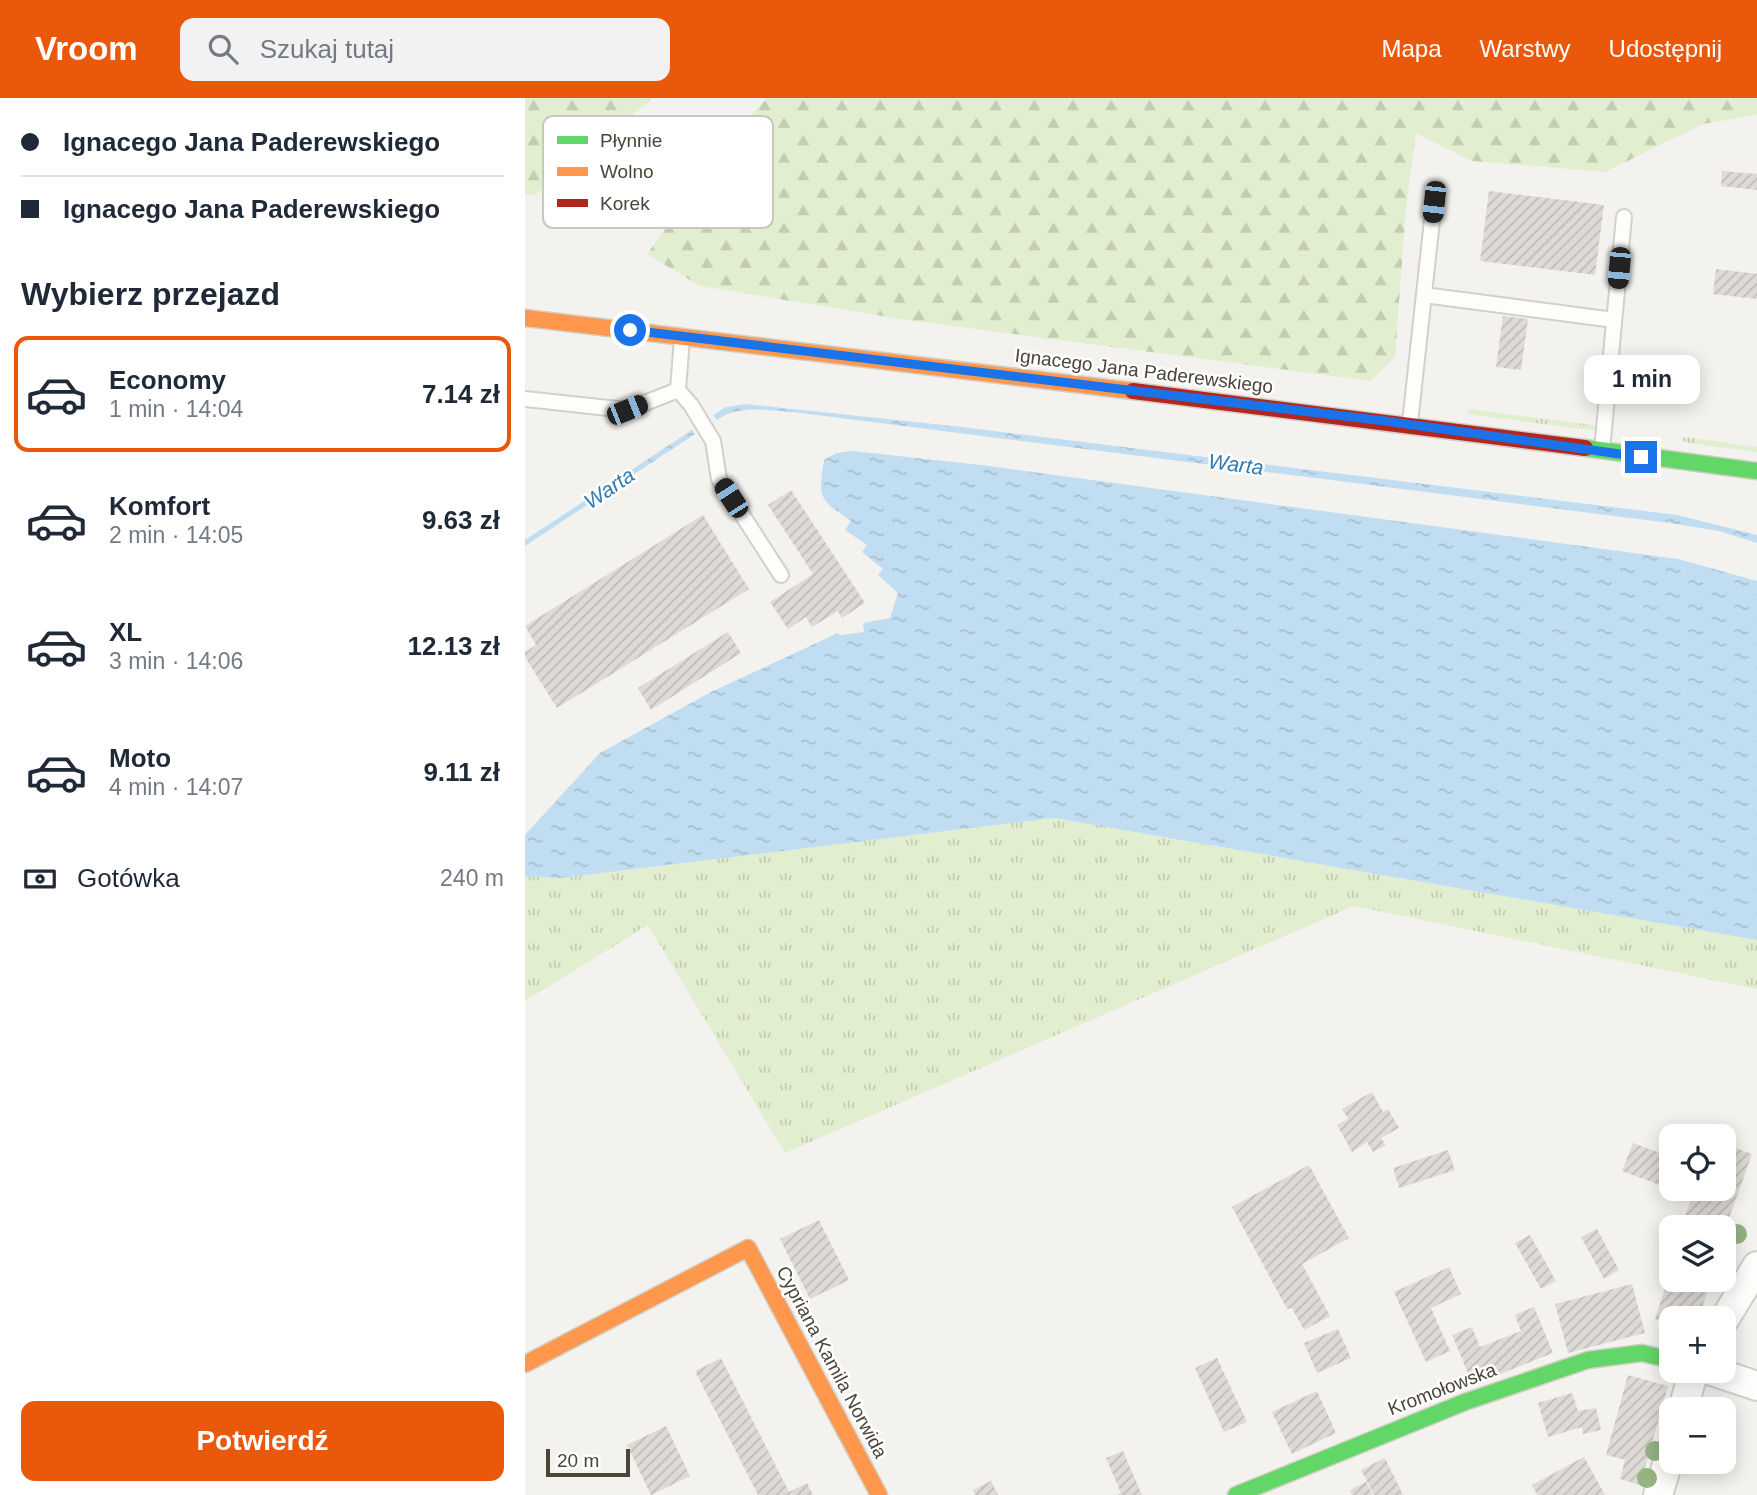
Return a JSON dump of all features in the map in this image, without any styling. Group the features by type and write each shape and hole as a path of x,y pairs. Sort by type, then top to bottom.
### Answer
{"main road":[{"name":"Ignacego Jana Paderewskiego","path":"525,318 1410,425 1757,471"},
{"name":"Cypriana Kamila Norwida","path":"525,1364 748,1248 879,1495"},
{"name":"Kromołowska","path":"1236,1495 1465,1402 1538,1376 1588,1360 1620,1355 1642,1353 1659,1357"}],"street":[{"path":"1733,1306 1757,1266"},
{"path":"1736,1379 1757,1386"},
{"path":"1658,1495 1664,1474"}],"lane":[{"path":"1410,425 1434,202"},
{"path":"1602,451 1624,216"},
{"path":"1424,295 1614,320"},
{"path":"682,336 678,390 713,440 719,479 781,575"},
{"path":"525,399 627,410 678,390"}],"green space":[{"path":"525,98 653,98 631,116 543,116 543,188 535,195 525,194"},
{"path":"767,98 1757,98 1757,115 1703,124 1605,172 1472,161 1416,133 1406,208 1395,357 1370,381 907,320 700,286 647,254 666,228 773,228 773,116 750,116"},
{"path":"1469,409 1600,426 1598,431 1467,414"},
{"path":"1684,437 1757,447 1757,452 1688,443 1682,440"},
{"path":"1054,818 1757,940 1757,989 1354,906 785,1153 648,925 525,1001 525,876 560,878"}],"water":[{"name":"Warta","path":"746,404 953,426 1677,515 1757,535 1757,543 1719,531 1670,523 793,412 743,410 717,420 713,415 726,407"},
{"name":"Warta","path":"692,430 695,434 525,546 525,540"},
{"path":"853,451 989,466 1678,559 1757,581 1757,940 1054,818 560,878 525,876 525,835 600,753 711,692 838,633 864,632 863,623 890,618 898,593 878,575 883,569 862,552 867,545 845,530 851,521 832,508 821,491 824,460 836,453"}],"building":[{"path":"1722,171 1757,174 1757,190 1721,186"},
{"path":"1489,191 1604,205 1595,275 1480,261"},
{"path":"1716,269 1757,274 1757,299 1713,294"},
{"path":"1503,316 1528,319 1521,370 1496,367"},
{"path":"791,490 865,603 842,618 838,611 812,627 806,617 788,629 770,602 813,574 768,505"},
{"path":"703,515 749,589 557,708 525,657 525,652 536,645 525,626"},
{"path":"728,632 741,653 651,710 638,688"},
{"path":"1372,1092 1383,1112 1388,1109 1399,1128 1381,1138 1386,1145 1373,1152 1367,1142 1352,1152 1337,1125 1348,1119 1342,1109"},
{"path":"1633,1143 1659,1153 1659,1185 1622,1171"},
{"path":"1736,1148 1752,1154 1736,1199"},
{"path":"1448,1150 1455,1170 1399,1188 1393,1168"},
{"path":"1309,1165 1349,1238 1302,1264 1330,1316 1304,1330 1292,1308 1287,1309 1232,1207"},
{"path":"1691,1201 1735,1201 1730,1215 1685,1215"},
{"path":"819,1220 849,1280 810,1299 780,1239"},
{"path":"1597,1229 1619,1270 1604,1279 1581,1237"},
{"path":"1530,1235 1556,1281 1541,1289 1515,1243"},
{"path":"1449,1267 1461,1294 1431,1308 1450,1351 1426,1362 1394,1292"},
{"path":"1632,1284 1645,1333 1568,1353 1555,1304"},
{"path":"1664,1292 1707,1292 1703,1306 1659,1306"},
{"path":"1534,1307 1553,1353 1473,1385 1452,1335 1472,1327 1480,1347 1521,1331 1515,1315"},
{"path":"1338,1329 1351,1358 1317,1373 1304,1343"},
{"path":"721,1358 789,1492 807,1483 813,1495 758,1495 695,1371"},
{"path":"1217,1358 1247,1422 1224,1432 1195,1368"},
{"path":"1628,1375 1668,1386 1665,1397 1659,1397 1659,1418 1640,1485 1620,1479 1625,1460 1606,1455"},
{"path":"1317,1391 1336,1433 1292,1454 1272,1412"},
{"path":"1572,1393 1578,1411 1596,1408 1601,1430 1583,1434 1582,1427 1548,1437 1538,1403"},
{"path":"666,1426 690,1476 651,1495 627,1445"},
{"path":"1123,1451 1142,1495 1116,1495 1121,1493 1106,1458"},
{"path":"1584,1457 1605,1495 1537,1495 1532,1485"},
{"path":"1385,1458 1403,1495 1374,1495 1361,1470"},
{"path":"991,1481 998,1495 975,1495 973,1490"},
{"path":"1366,1482 1373,1495 1352,1495 1350,1490"}],"traffic: fast":[{"path":"1585,448 1757,471"},
{"path":"1236,1495 1465,1402 1588,1360 1642,1353 1659,1357"}],"traffic: slow":[{"path":"525,318 1133,391"},
{"path":"525,1364 748,1248 879,1495"}],"traffic: jam":[{"path":"1133,391 1585,448"}],"route":[{"path":"630,330 1385,421 1641,457"}]}
